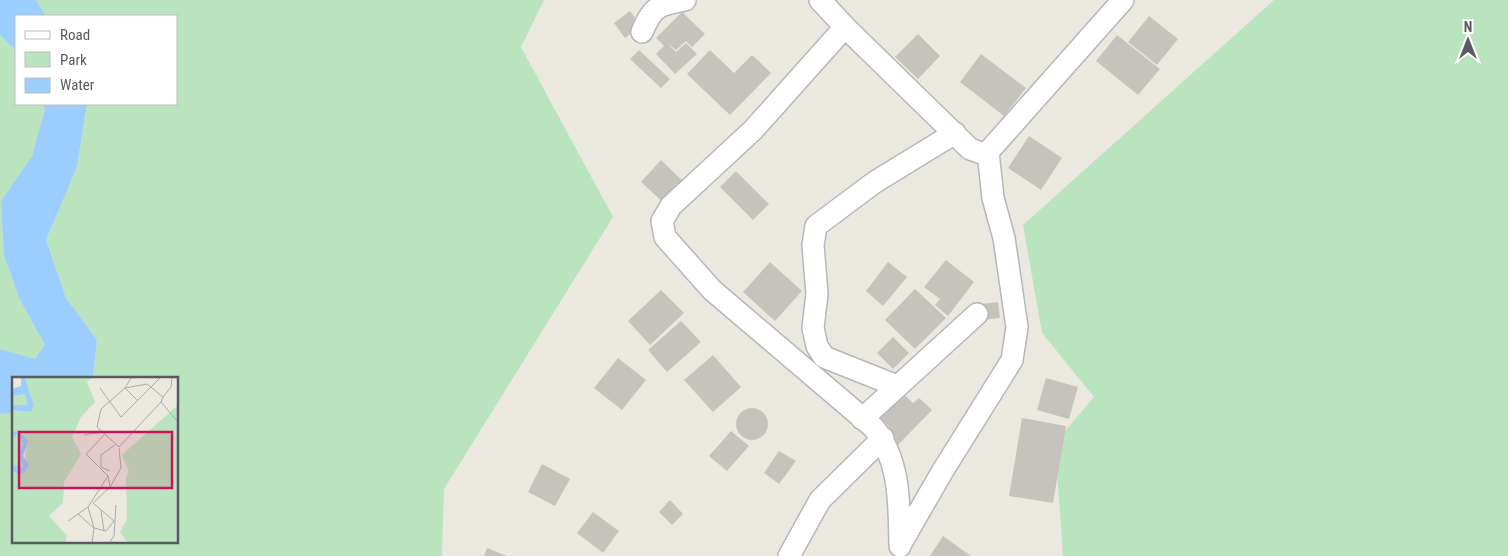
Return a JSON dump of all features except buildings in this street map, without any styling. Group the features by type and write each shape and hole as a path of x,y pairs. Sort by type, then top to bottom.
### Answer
{"street":[{"path":"642,32 652,11 663,4 685,0"},
{"path":"820,0 845,27 970,149 981,153 988,152 1123,0"},
{"path":"845,27 753,130 672,206 662,221 665,237 712,290 883,438 891,454 899,505 894,551"},
{"path":"897,386 824,357 817,346 813,328 817,294 813,245 816,226 875,182 955,133"},
{"path":"894,551 1012,360 1017,327 1004,238 993,198 988,152"},
{"path":"862,419 978,314"},
{"path":"789,556 820,500 883,438"}],"green space":[{"path":"36,0 544,0 521,47 613,217 444,489 442,556 0,556 0,414 12,413 12,544 179,544 179,377 90,377 93,375 97,340 66,298 46,240 77,167 87,105 178,105 178,15 45,15"},
{"path":"1274,0 1508,0 1508,556 1063,556 1055,443 1094,397 1042,333 1023,225"},
{"path":"0,35 15,50 15,105 43,105 45,109 32,156 1,201 4,256 20,300 45,345 35,360 0,349"}],"water":[{"path":"0,0 36,0 45,15 15,15 15,50 0,35"},
{"path":"43,105 87,105 77,167 46,240 66,298 97,340 93,375 90,377 12,377 12,413 0,414 0,349 35,359 45,345 20,300 4,256 1,201 32,156 45,109"}]}
